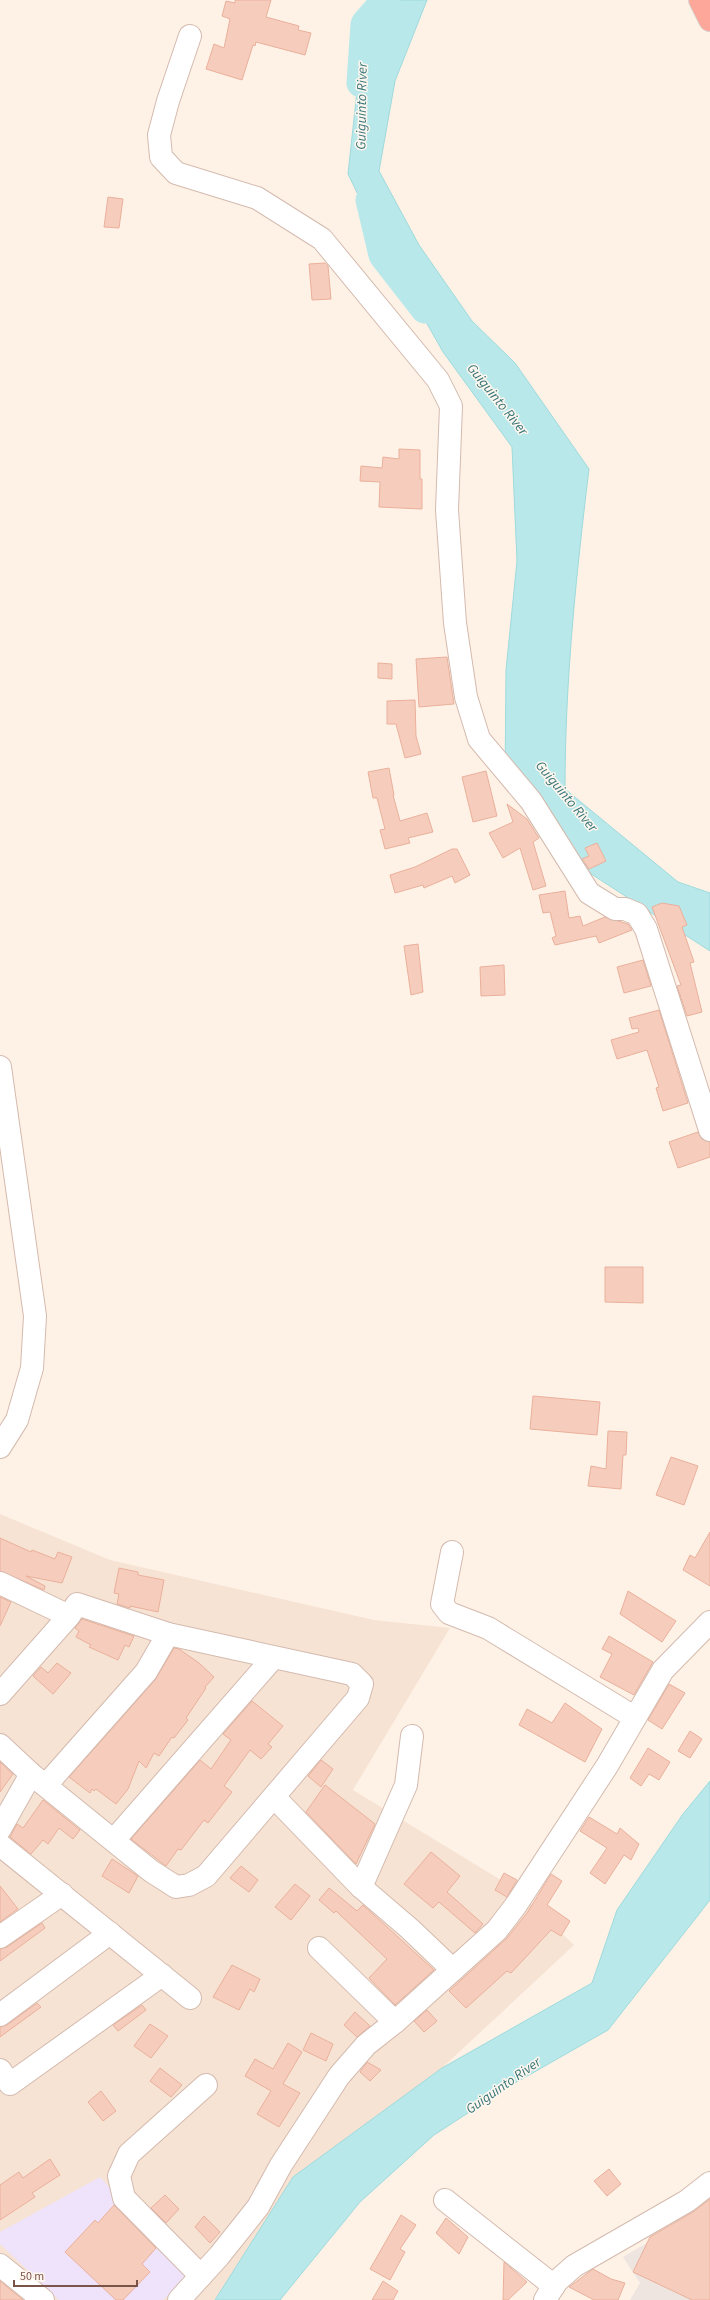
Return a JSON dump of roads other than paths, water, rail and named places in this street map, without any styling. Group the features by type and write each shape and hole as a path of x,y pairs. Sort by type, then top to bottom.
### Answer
{"highway":[{"path":"700,0 710,20"}],"street":[{"path":"190,36 168,100 159,135 161,157 176,173 257,198 322,240 438,380 451,406 448,510 455,623 466,697 479,739 531,801 589,893 615,909 625,909 637,914 646,929 710,1130"},
{"path":"0,1067 35,1316 32,1368 17,1420 0,1447"},
{"path":"452,1552 442,1604 449,1613 488,1628 634,1717"},
{"path":"0,1583 69,1616"},
{"path":"0,1694 69,1616 77,1604 168,1634 352,1674 362,1684 358,1698 275,1798 206,1876 189,1886 176,1887 151,1871 39,1780 0,1745"},
{"path":"179,2300 201,2276 258,2207 282,2165 339,2076 366,2045 395,2022 497,1930 516,1905 607,1766 634,1717 663,1670 710,1622"},
{"path":"0,1829 39,1780 146,1672 168,1634"},
{"path":"114,1840 273,1658"},
{"path":"361,1887 406,1785 412,1736"},
{"path":"275,1798 361,1887 410,1929 453,1970"},
{"path":"0,1845 190,1998"},
{"path":"0,1936 62,1894"},
{"path":"0,2015 110,1933"},
{"path":"319,1948 395,2022"},
{"path":"0,2070 10,2084 162,1975"},
{"path":"201,2276 124,2198 119,2176 129,2154 206,2085"},
{"path":"445,2200 549,2293 574,2266 687,2201 710,2182"},
{"path":"0,2265 43,2300"}],"water":[{"path":"385,0 427,0 395,81 379,171 419,245 472,321 515,363 589,469 569,669 565,749 565,789 678,882 710,893 710,951 582,868 505,784 506,670 517,561 512,447 443,352 382,244 348,174 362,45"},
{"path":"710,1781 710,1900 608,2030 508,2087 434,2135 360,2202 280,2300 215,2300 293,2177 442,2068 592,1983 617,1910 683,1814"}],"waterway":[{"name":"Guiguinto River","path":"361,83 365,24 386,0"},
{"name":"Guiguinto River","path":"370,200 383,255 425,309"}]}
